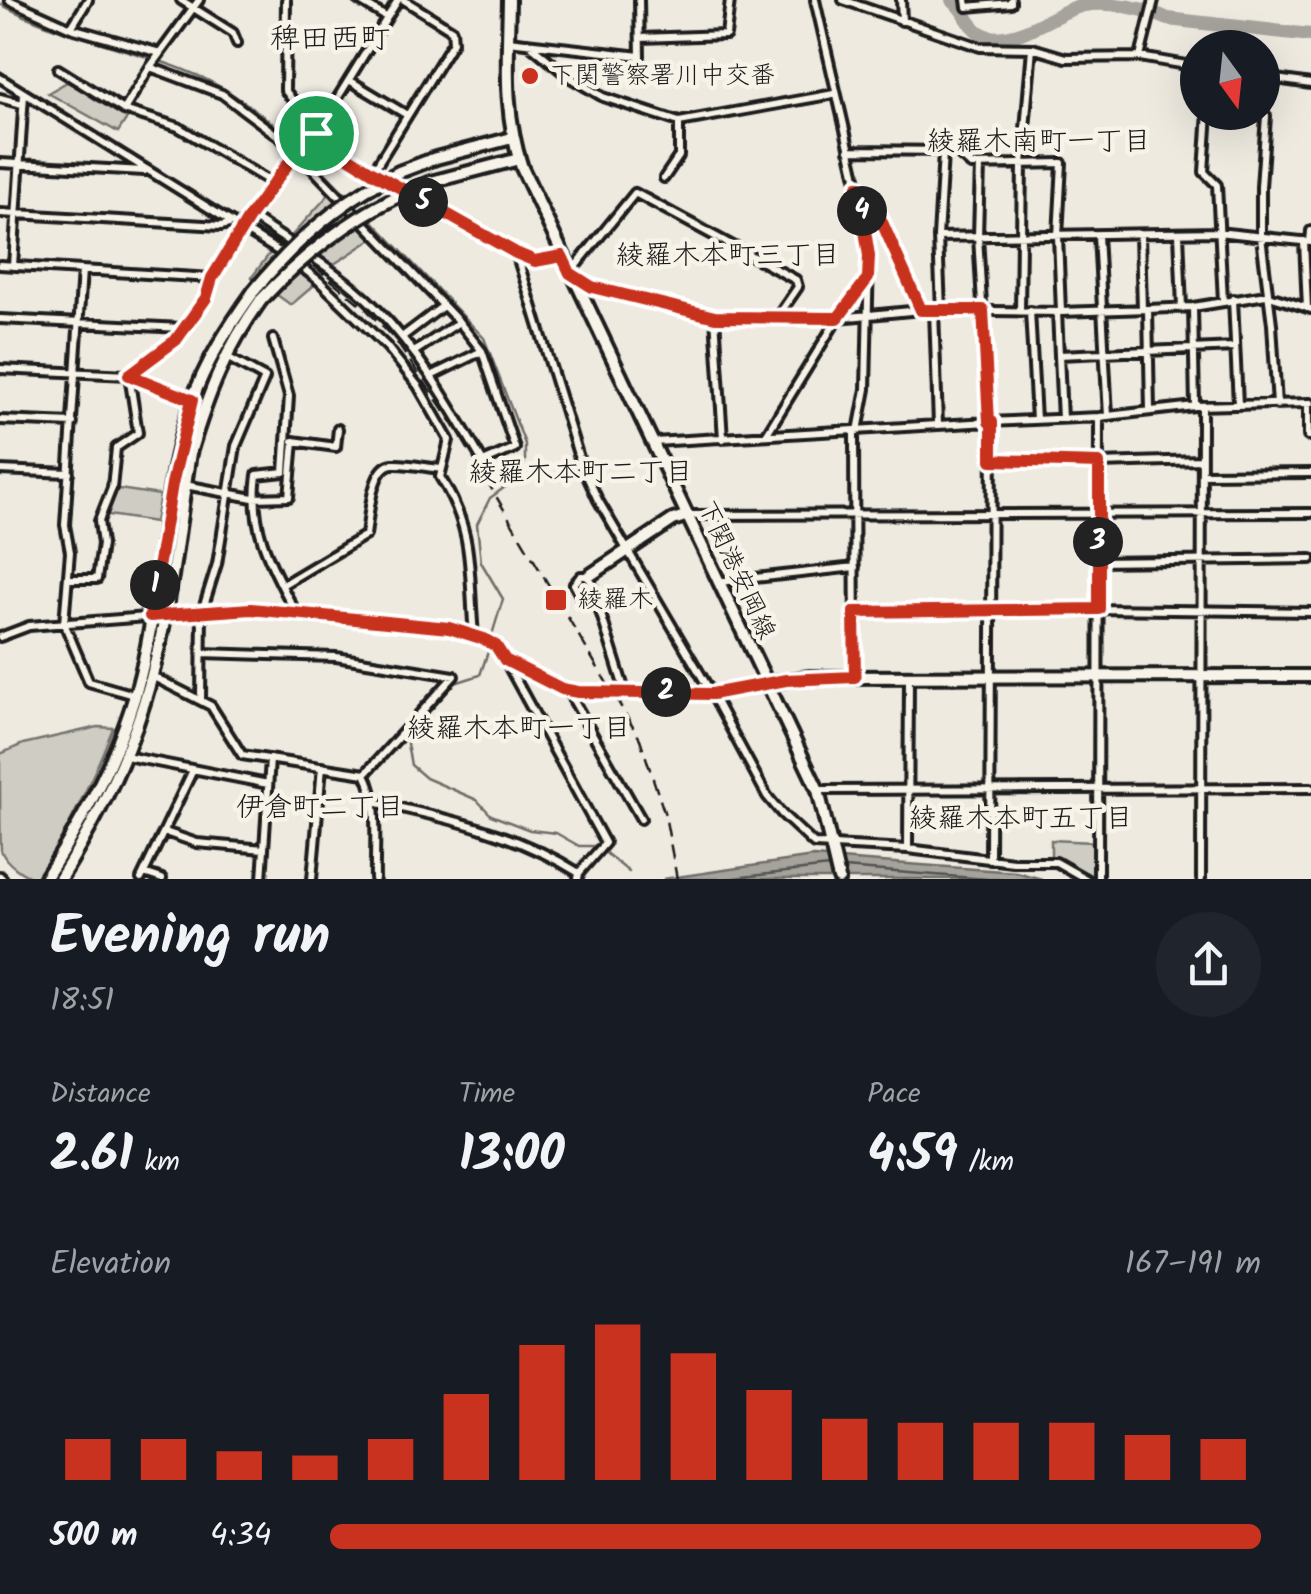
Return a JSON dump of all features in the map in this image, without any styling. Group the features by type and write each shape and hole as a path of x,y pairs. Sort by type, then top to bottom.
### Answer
{"main road":[{"name":"下関港安岡線","path":"509,0 506,94 519,159 818,790 840,879"},
{"path":"46,879 104,774 141,673 172,484 192,400 219,353 257,295 304,236 347,202 399,172 512,138"},
{"path":"257,295 339,230 384,202 430,182 519,159"},
{"path":"60,879 126,756 152,676 195,436 219,353"},
{"path":"589,576 688,514"},
{"path":"767,683 810,677 1311,676"}],"street":[{"path":"9,0 71,28 159,54"},
{"path":"71,28 88,0"},
{"path":"181,0 197,4 234,33 237,43"},
{"path":"286,0 285,90 324,142 516,253 535,261 562,256"},
{"path":"358,0 386,17"},
{"path":"129,375 176,340 206,298 212,278 250,216 316,133 386,17 401,0 452,30 453,42 372,172"},
{"path":"508,41 640,56 640,0"},
{"path":"640,38 726,35 730,0"},
{"path":"815,0 858,186 869,256 866,389 856,432 855,677"},
{"path":"843,0 980,47 1032,48 1066,58 1140,56 1180,64"},
{"path":"901,0 902,21"},
{"path":"966,0 967,7 1011,0"},
{"path":"1140,56 1154,0"},
{"path":"124,110 197,4"},
{"path":"528,43 568,76 603,97 679,122 834,94"},
{"path":"1020,311 1022,164 1032,48"},
{"path":"151,66 222,94 300,150 460,322 482,351 516,448 484,462 433,375 375,306 250,216"},
{"path":"58,69 124,110 178,126 274,184"},
{"path":"0,78 294,261 387,346 418,386 449,440 440,477 457,503 468,537 474,635"},
{"path":"349,80 408,115"},
{"path":"1280,80 1311,84"},
{"path":"14,266 24,94"},
{"path":"0,98 22,104"},
{"path":"664,178 679,156 679,122"},
{"path":"1207,130 1204,172 1217,185 1223,301"},
{"path":"1265,130 1261,237 1277,404"},
{"path":"849,150 955,151 971,165 1062,163 1058,236 1062,418"},
{"path":"938,425 938,236 943,153"},
{"path":"0,164 145,171"},
{"path":"980,165 978,236 992,460 990,860"},
{"path":"858,186 873,202 921,310"},
{"path":"778,316 798,288 796,280 635,193 570,273 592,287 715,317 868,318 921,310 1059,312 1192,308 1266,295 1309,308 1311,232"},
{"path":"0,213 221,226 230,223"},
{"path":"938,236 1217,232 1308,242"},
{"path":"1179,233 1182,308"},
{"path":"1140,234 1150,411"},
{"path":"1098,235 1104,352 1098,514 1098,879"},
{"path":"516,253 580,461 598,500 756,777 782,814 814,844 1056,862 1086,879"},
{"path":"0,265 212,278"},
{"path":"82,270 65,525 70,552 64,623 89,682 134,694"},
{"path":"765,436 838,318 868,278"},
{"path":"1233,300 1238,405"},
{"path":"402,338 443,306"},
{"path":"1192,308 1203,514 1202,879"},
{"path":"1030,311 1036,420"},
{"path":"715,317 723,438"},
{"path":"0,318 184,328"},
{"path":"414,352 460,322"},
{"path":"185,485 254,498 289,498 289,396 272,339"},
{"path":"1059,355 1236,347"},
{"path":"433,375 482,351"},
{"path":"200,700 202,612 217,564 236,446 265,378 219,353"},
{"path":"0,369 129,375 192,400"},
{"path":"68,579 98,579 102,544 99,520 112,488 116,448 138,434 129,375"},
{"path":"652,442 1104,417 1198,406 1309,403 1311,436"},
{"path":"0,420 73,423"},
{"path":"290,440 336,447 338,429"},
{"path":"290,440 284,472 257,475 254,498 259,537 296,612"},
{"path":"992,460 1202,460"},
{"path":"282,584 366,535 374,486 382,468 390,464 442,470"},
{"path":"0,470 69,473"},
{"path":"1202,474 1311,473"},
{"path":"688,514 1311,513"},
{"path":"1098,562 1311,560"},
{"path":"720,582 855,567"},
{"path":"595,596 582,596 574,584 581,576 589,576 625,691"},
{"path":"0,637 29,626 251,609 449,628 474,635 495,646 505,660 605,846 579,876 555,858 496,833 372,802"},
{"path":"854,612 1311,612"},
{"path":"202,653 336,657 454,676 364,774"},
{"path":"505,660 568,691 712,694 767,683"},
{"path":"152,676 212,706 242,755 364,774 370,784 372,802 375,879"},
{"path":"908,849 909,677"},
{"path":"568,691 641,818"},
{"path":"126,756 268,784"},
{"path":"262,879 270,759"},
{"path":"312,879 322,767"},
{"path":"162,879 143,876 193,770"},
{"path":"818,790 1311,788"},
{"path":"165,832 197,843 264,849"}],"shaded area":[{"path":"67,82 129,115 118,132 48,93"},
{"path":"332,191 377,236 331,266 287,241"},
{"path":"273,249 319,281 291,305 252,277"},
{"path":"112,488 160,495 155,522 102,514"},
{"path":"98,727 113,728 79,805 37,879 26,875 1,850 0,754 23,744"},
{"path":"1051,840 1093,842 1093,879 1067,862 1051,858"}],"water":[{"path":"813,857 1016,872 1042,879 663,879"}],"waterway":[{"path":"952,0 977,31 994,38 1020,33 1073,8 1094,4 1127,6 1168,19 1311,35"},
{"path":"0,4 49,26 203,78 253,108 298,145"},
{"path":"304,151 347,195"},
{"path":"367,215 484,338 525,444 525,461 519,477 490,498 477,524 481,562 503,599 491,638"},
{"path":"490,646 480,675 455,683 413,729 407,744 411,765 426,778 477,800 491,815 530,830 556,833 579,846 597,846 629,872"}],"railway":[{"path":"0,71 313,265 366,309 395,340 452,422 640,739 665,815 677,879"}],"place":[{"name":"下関警察署川中交番","path":"530,76"},
{"name":"綾羅木","path":"556,600"}],"district":[{"name":"稗田西町","path":"330,40"},
{"name":"綾羅木南町一丁目","path":"1039,142"},
{"name":"綾羅木本町三丁目","path":"728,256"},
{"name":"綾羅木本町二丁目","path":"581,473"},
{"name":"綾羅木本町一丁目","path":"519,729"},
{"name":"伊倉町二丁目","path":"320,808"},
{"name":"綾羅木本町五丁目","path":"1021,819"}],"route":[{"path":"316,133 372,172 516,253 535,261 562,256 570,273 592,287 715,317 838,318 868,278 869,256 858,186 873,202 921,310 983,310 992,460 1099,463 1099,609 854,612 855,677 810,677 712,694 568,691 505,660 496,646 484,639 449,628 251,609 150,616 172,484 192,400 129,375 176,340 206,298 212,278 250,216 292,158 316,133"}]}
